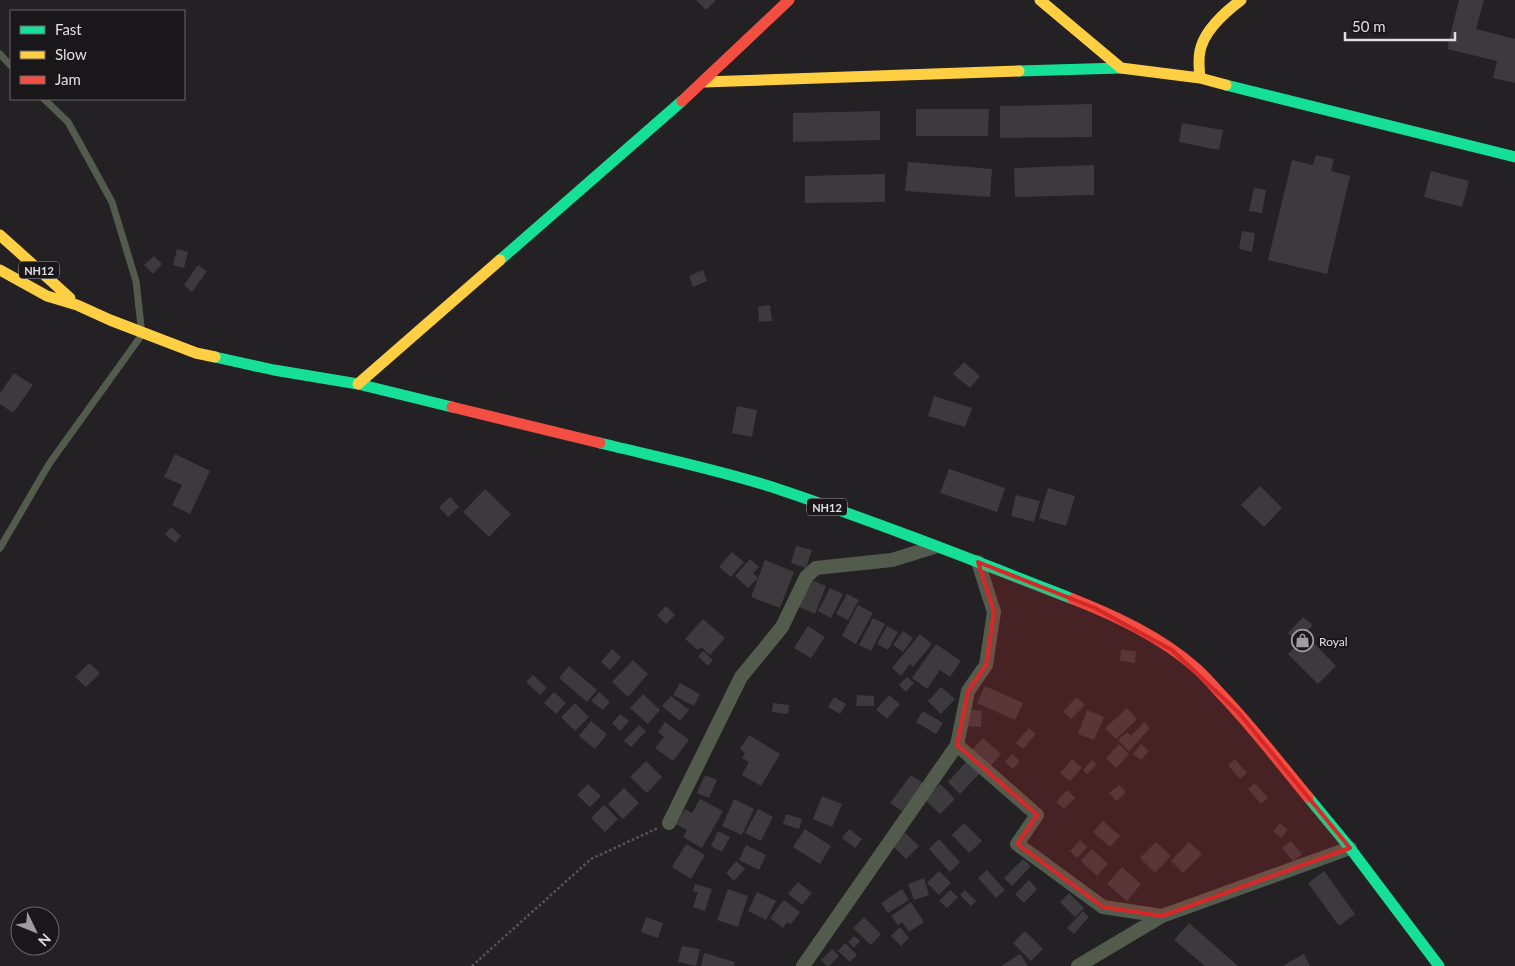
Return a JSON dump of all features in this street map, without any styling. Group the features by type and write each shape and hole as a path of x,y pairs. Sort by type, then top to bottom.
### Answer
{"main road":[{"path":"358,384 704,82 789,0"},
{"path":"1040,0 1121,68"},
{"path":"1200,78 1198,64 1201,46 1227,10 1241,0"},
{"path":"704,82 1121,68 1200,78 1515,157"},
{"name":"NH12","path":"0,235 77,305"},
{"name":"NH12","path":"0,270 47,296 77,305 142,334 196,353 274,370 358,384 713,470 771,487 937,546 1118,618 1172,650 1196,668 1240,713 1350,848 1436,962"}],"street":[{"path":"669,823 741,676 782,627 806,577 816,568 892,560 937,546"},
{"path":"803,966 957,746 968,691 986,664 994,612 978,562"},
{"path":"957,746 1037,815 1017,844 1102,906 1162,916"},
{"path":"1078,966 1162,916 1350,848"}],"lane":[{"path":"0,54 10,65"},
{"path":"0,548 49,464 142,334 136,281 112,202 68,122 45,100"}],"path":[{"path":"472,966 591,859 669,823"}],"highlighted area":[{"path":"978,562 1095,608 1172,650 1239,713 1350,848 1162,916 1103,907 1017,844 1037,815 957,745 968,691 986,665 994,612"}],"building":[{"path":"696,0 716,0 706,10"},
{"path":"1459,0 1484,0 1476,29 1515,39 1515,83 1493,78 1497,61 1447,49"},
{"path":"1092,104 1092,137 1000,138 1000,106"},
{"path":"916,109 989,109 988,136 916,136"},
{"path":"880,111 880,140 793,142 793,113"},
{"path":"1182,123 1223,130 1219,150 1179,142"},
{"path":"1316,155 1334,159 1331,171 1350,176 1327,274 1268,260 1292,160 1313,165"},
{"path":"908,162 992,169 990,197 905,191"},
{"path":"1094,165 1094,195 1015,197 1014,168"},
{"path":"1431,171 1469,181 1462,207 1424,197"},
{"path":"885,174 885,202 805,203 805,176"},
{"path":"1254,188 1266,190 1262,213 1249,211"},
{"path":"1242,231 1255,233 1252,252 1239,249"},
{"path":"177,249 188,252 184,268 173,265"},
{"path":"154,256 162,264 153,274 144,265"},
{"path":"198,265 207,271 192,292 184,285"},
{"path":"703,270 707,281 693,287 689,276"},
{"path":"770,305 772,321 759,322 758,307"},
{"path":"964,362 980,376 970,388 953,374"},
{"path":"14,373 33,385 13,413 0,404 0,393"},
{"path":"934,396 972,408 965,427 928,416"},
{"path":"737,406 757,410 752,437 732,433"},
{"path":"175,454 210,471 190,514 172,505 182,485 164,477"},
{"path":"949,469 1005,488 997,512 940,493"},
{"path":"1260,486 1282,508 1264,527 1241,505"},
{"path":"1048,488 1075,496 1066,526 1039,518"},
{"path":"485,489 511,514 489,537 463,512"},
{"path":"1016,495 1040,501 1034,522 1011,516"},
{"path":"450,497 459,507 448,517 439,507"},
{"path":"171,527 181,536 175,543 165,534"},
{"path":"796,546 812,550 806,568 791,563"},
{"path":"732,552 744,562 731,577 719,567"},
{"path":"750,559 759,567 753,573 758,578 748,588 735,576"},
{"path":"765,560 794,572 780,608 751,597"},
{"path":"809,579 826,586 815,614 797,606"},
{"path":"830,588 843,594 831,618 818,611"},
{"path":"847,594 859,600 848,620 836,614"},
{"path":"858,605 873,613 856,644 842,636"},
{"path":"666,606 675,615 666,624 657,615"},
{"path":"1303,617 1313,625 1297,642 1288,633"},
{"path":"873,618 885,624 871,651 859,645"},
{"path":"703,619 725,638 710,655 701,647 698,650 685,639"},
{"path":"808,626 825,637 811,658 794,648"},
{"path":"887,626 898,632 888,650 877,644"},
{"path":"903,631 913,638 903,652 893,645"},
{"path":"920,634 932,644 913,667 910,664 901,676 892,668"},
{"path":"1307,636 1336,666 1318,684 1288,654"},
{"path":"936,644 961,661 950,677 940,670 927,689 912,678"},
{"path":"612,649 621,657 610,670 601,662"},
{"path":"1121,650 1136,651 1135,663 1120,661"},
{"path":"703,651 713,660 708,666 698,656"},
{"path":"633,660 648,674 628,697 612,682"},
{"path":"89,663 100,673 86,687 75,677"},
{"path":"569,666 597,690 587,702 559,678"},
{"path":"533,675 547,688 540,695 526,682"},
{"path":"907,677 914,683 906,692 899,685"},
{"path":"680,683 700,694 694,706 673,695"},
{"path":"985,686 1023,703 1015,720 977,703"},
{"path":"941,687 955,699 941,714 928,701"},
{"path":"554,692 566,703 556,714 544,703"},
{"path":"599,692 610,702 603,710 591,701"},
{"path":"643,694 660,710 648,724 630,708"},
{"path":"857,695 874,696 874,706 856,706"},
{"path":"889,695 900,704 887,719 876,710"},
{"path":"671,696 689,710 680,721 662,706"},
{"path":"834,697 846,704 840,714 828,707"},
{"path":"1077,697 1085,705 1071,719 1063,711"},
{"path":"575,703 589,717 575,731 561,717"},
{"path":"773,703 789,705 788,714 772,712"},
{"path":"1127,708 1137,719 1116,739 1105,728"},
{"path":"969,710 982,711 981,727 968,726"},
{"path":"1087,710 1104,717 1094,740 1078,734"},
{"path":"923,711 943,723 936,734 916,722"},
{"path":"620,714 629,721 620,731 612,723"},
{"path":"591,721 607,734 595,749 579,736"},
{"path":"665,722 689,740 673,761 655,748 664,737 658,732"},
{"path":"1144,722 1150,728 1129,751 1118,740 1127,732 1131,736"},
{"path":"639,725 646,731 631,747 624,741"},
{"path":"1029,728 1036,734 1023,749 1016,743"},
{"path":"749,735 780,754 761,786 742,775 749,762 742,758 745,753 740,749"},
{"path":"983,738 1001,754 989,768 971,751"},
{"path":"1119,744 1129,754 1116,768 1106,758"},
{"path":"1141,744 1149,751 1141,760 1133,754"},
{"path":"1012,754 1020,761 1013,769 1005,762"},
{"path":"1072,759 1082,768 1070,781 1060,773"},
{"path":"1235,759 1247,773 1240,779 1228,765"},
{"path":"1092,760 1097,764 1087,774 1083,770"},
{"path":"646,761 662,777 647,793 630,777"},
{"path":"967,761 980,773 960,794 948,782"},
{"path":"705,775 717,780 709,798 697,793"},
{"path":"911,775 923,783 902,811 890,803"},
{"path":"1255,783 1268,798 1261,804 1248,789"},
{"path":"588,784 601,796 590,807 577,795"},
{"path":"940,784 955,799 940,814 925,800"},
{"path":"1119,785 1126,792 1117,801 1109,793"},
{"path":"624,788 639,803 623,819 608,804"},
{"path":"1067,790 1075,798 1064,809 1056,802"},
{"path":"822,796 842,804 832,827 813,819"},
{"path":"700,799 723,811 702,848 683,837 687,830 676,824 685,809 692,813"},
{"path":"734,799 754,809 742,835 722,826"},
{"path":"604,805 618,819 605,832 591,818"},
{"path":"758,809 773,817 761,841 745,833"},
{"path":"786,814 802,819 799,829 783,824"},
{"path":"1103,821 1120,836 1110,847 1093,832"},
{"path":"964,823 982,841 969,853 952,835"},
{"path":"1280,823 1288,830 1281,838 1273,831"},
{"path":"805,829 831,846 820,864 793,847"},
{"path":"849,829 862,839 855,848 842,838"},
{"path":"718,831 730,837 722,852 711,846"},
{"path":"904,832 919,846 906,859 892,845"},
{"path":"939,839 960,862 950,872 929,849"},
{"path":"1080,840 1087,847 1077,858 1070,851"},
{"path":"1291,841 1302,854 1293,861 1282,848"},
{"path":"1156,842 1171,856 1155,873 1140,858"},
{"path":"1189,842 1202,854 1183,873 1171,861"},
{"path":"686,844 705,855 691,879 672,867"},
{"path":"746,845 766,855 759,870 739,860"},
{"path":"1092,849 1108,864 1097,876 1081,861"},
{"path":"1023,859 1031,866 1012,886 1004,878"},
{"path":"736,861 745,869 734,881 726,873"},
{"path":"1122,867 1141,884 1127,901 1107,884"},
{"path":"987,870 1005,890 996,898 978,878"},
{"path":"939,871 951,883 939,895 927,883"},
{"path":"1324,871 1355,914 1339,926 1308,883"},
{"path":"924,878 929,895 914,900 908,884"},
{"path":"1029,880 1037,889 1024,903 1015,894"},
{"path":"798,882 812,893 802,905 788,894"},
{"path":"695,884 712,889 705,911 693,907 698,892 693,891"},
{"path":"728,889 748,896 738,927 717,920"},
{"path":"902,889 909,900 888,913 881,903"},
{"path":"950,890 958,897 947,908 939,901"},
{"path":"965,890 976,901 971,906 960,895"},
{"path":"757,892 776,901 766,920 748,911"},
{"path":"1069,893 1084,908 1075,917 1060,902"},
{"path":"784,900 800,912 791,924 787,922 783,928 770,918"},
{"path":"911,902 924,922 909,932 902,922 898,925 891,916"},
{"path":"1083,911 1089,917 1074,934 1067,928"},
{"path":"646,917 663,923 658,938 641,932"},
{"path":"864,917 881,934 871,945 853,928"},
{"path":"1189,923 1238,966 1205,966 1174,940"},
{"path":"900,927 909,938 901,946 891,936"},
{"path":"1025,931 1043,949 1031,961 1013,943"},
{"path":"854,936 860,941 854,948 848,942"},
{"path":"845,943 857,955 850,962 838,951"},
{"path":"682,946 700,949 696,966 678,962"},
{"path":"832,949 839,956 827,966 821,960"},
{"path":"704,953 735,962 734,966 701,966"},
{"path":"1020,954 1028,966 1001,966"},
{"path":"1304,954 1310,966 1284,965"}],"traffic: fast":[{"path":"1019,71 1121,68"},
{"path":"1226,85 1515,157"},
{"path":"500,260 682,101"},
{"path":"215,357 274,370 358,384 452,407"},
{"path":"600,443 708,469 772,487 886,527 1073,599"},
{"path":"1308,797 1350,848 1439,966"}],"traffic: slow":[{"path":"1040,0 1121,68 1200,78 1226,85"},
{"path":"1200,78 1199,54 1202,43 1222,16 1241,0"},
{"path":"704,82 1019,71"},
{"path":"0,235 70,298"},
{"path":"358,384 500,260"},
{"path":"0,270 47,296 77,305 110,320 196,353 215,357"}],"traffic: jam":[{"path":"682,101 789,0"},
{"path":"452,407 600,443"},
{"path":"1073,599 1137,628 1168,647 1196,668 1242,717 1308,797"}],"place":[{"name":"Royal","path":"1303,641"}]}
